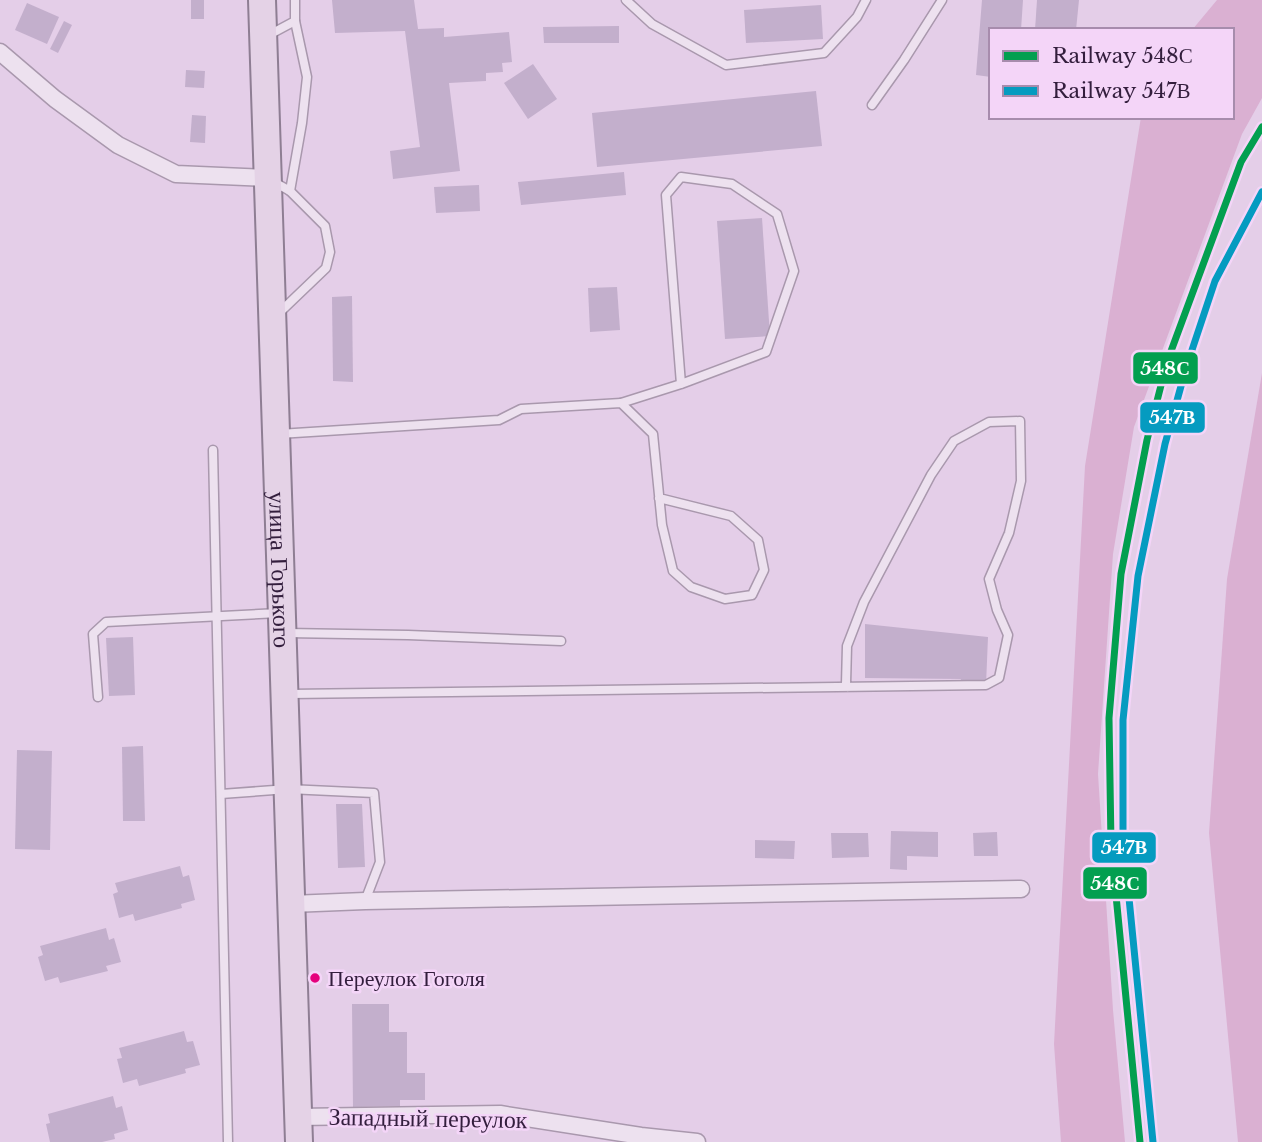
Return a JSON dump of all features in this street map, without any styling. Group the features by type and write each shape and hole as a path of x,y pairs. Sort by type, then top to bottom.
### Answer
{"main road":[{"name":"улица Горького","path":"262,0 299,1129"}],"street":[{"path":"0,52 55,99 118,145 176,174 267,178"},
{"path":"291,904 1021,889"},
{"name":"Западный переулок","path":"299,1129 500,1114 642,1139 697,1142"}],"lane":[{"path":"290,191 307,77 295,21 295,0"},
{"path":"626,0 652,24 726,65 824,53 857,17 866,0"},
{"path":"872,105 942,0"},
{"path":"263,38 295,21"},
{"path":"276,434 499,420 520,409 621,403 681,384 766,352 794,271 777,214 732,184 681,177 666,195 681,384"},
{"path":"267,178 290,191 325,226 330,252 326,268 272,320"},
{"path":"621,403 653,434 659,498 662,525 673,571 691,587 725,599 752,595 764,570 758,540 730,516 659,498"},
{"path":"285,694 848,687 986,685 999,678 1008,635 997,610 989,579 1009,533 1021,481 1020,421 989,422 954,441 931,475 864,602 847,646 848,687"},
{"path":"214,450 228,1142"},
{"path":"98,696 93,634 106,622 217,616 408,635 561,641"},
{"path":"221,794 288,789 374,793 380,862 365,901"}],"shaded area":[{"path":"1217,0 1262,0 1262,98 1242,134 1134,427 1113,554 1098,774 1113,1010 1125,1142 1061,1142 1054,1044 1085,466 1141,119 1234,119 1234,28 1194,28"},
{"path":"1262,373 1262,1142 1238,1142 1209,833 1227,579"}],"building":[{"path":"191,0 204,0 204,19 191,19"},
{"path":"332,0 414,0 418,29 444,28 444,37 509,32 512,62 502,63 503,72 486,73 486,81 449,83 460,171 393,179 390,151 420,147 405,31 335,33"},
{"path":"982,0 1023,0 1021,28 989,28 989,77 976,75"},
{"path":"1037,0 1079,0 1076,28 1035,28"},
{"path":"27,3 59,17 47,44 15,30"},
{"path":"821,5 823,39 746,43 744,10"},
{"path":"64,21 72,25 58,53 50,49"},
{"path":"619,26 619,43 544,43 543,27"},
{"path":"533,64 557,99 528,119 504,83"},
{"path":"186,70 205,71 204,88 185,87"},
{"path":"816,91 822,146 597,167 592,113"},
{"path":"192,115 206,116 205,143 190,142"},
{"path":"624,172 626,195 521,205 518,182"},
{"path":"479,185 480,211 436,213 434,187"},
{"path":"762,218 770,336 725,339 717,221"},
{"path":"617,287 620,330 590,332 588,288"},
{"path":"352,296 353,382 333,381 332,297"},
{"path":"865,624 988,637 986,685 959,686 961,679 865,678"},
{"path":"133,637 135,695 109,696 106,638"},
{"path":"143,746 145,821 123,821 122,747"},
{"path":"17,750 52,751 50,850 15,849"},
{"path":"336,804 362,804 365,867 338,868"},
{"path":"891,831 938,832 938,857 907,856 907,870 890,869"},
{"path":"997,832 998,856 974,856 973,833"},
{"path":"831,833 868,833 869,857 832,858"},
{"path":"755,840 795,841 794,859 755,858"},
{"path":"180,866 183,877 189,875 195,900 181,904 182,908 135,921 133,914 119,918 113,894 118,892 115,883"},
{"path":"106,928 109,940 114,938 121,962 106,966 108,971 60,983 58,977 45,981 38,957 43,955 40,946"},
{"path":"352,1004 389,1004 389,1032 407,1032 407,1073 425,1073 425,1100 400,1100 400,1106 353,1107"},
{"path":"184,1031 187,1042 193,1041 200,1065 185,1069 186,1073 139,1086 137,1079 123,1083 117,1059 122,1058 119,1048"},
{"path":"113,1096 116,1108 122,1106 128,1130 114,1134 115,1139 102,1142 50,1142 46,1124 50,1123 48,1114"}],"rail line":[{"name":"548С","path":"1140,1142 1111,844 1109,718 1121,574 1147,440 1167,362 1241,162 1262,127"},
{"name":"547В","path":"1153,1142 1123,837 1123,720 1138,576 1165,444 1186,368 1215,281 1262,192"}],"place":[{"name":"Переулок Гоголя","path":"315,978"}]}
